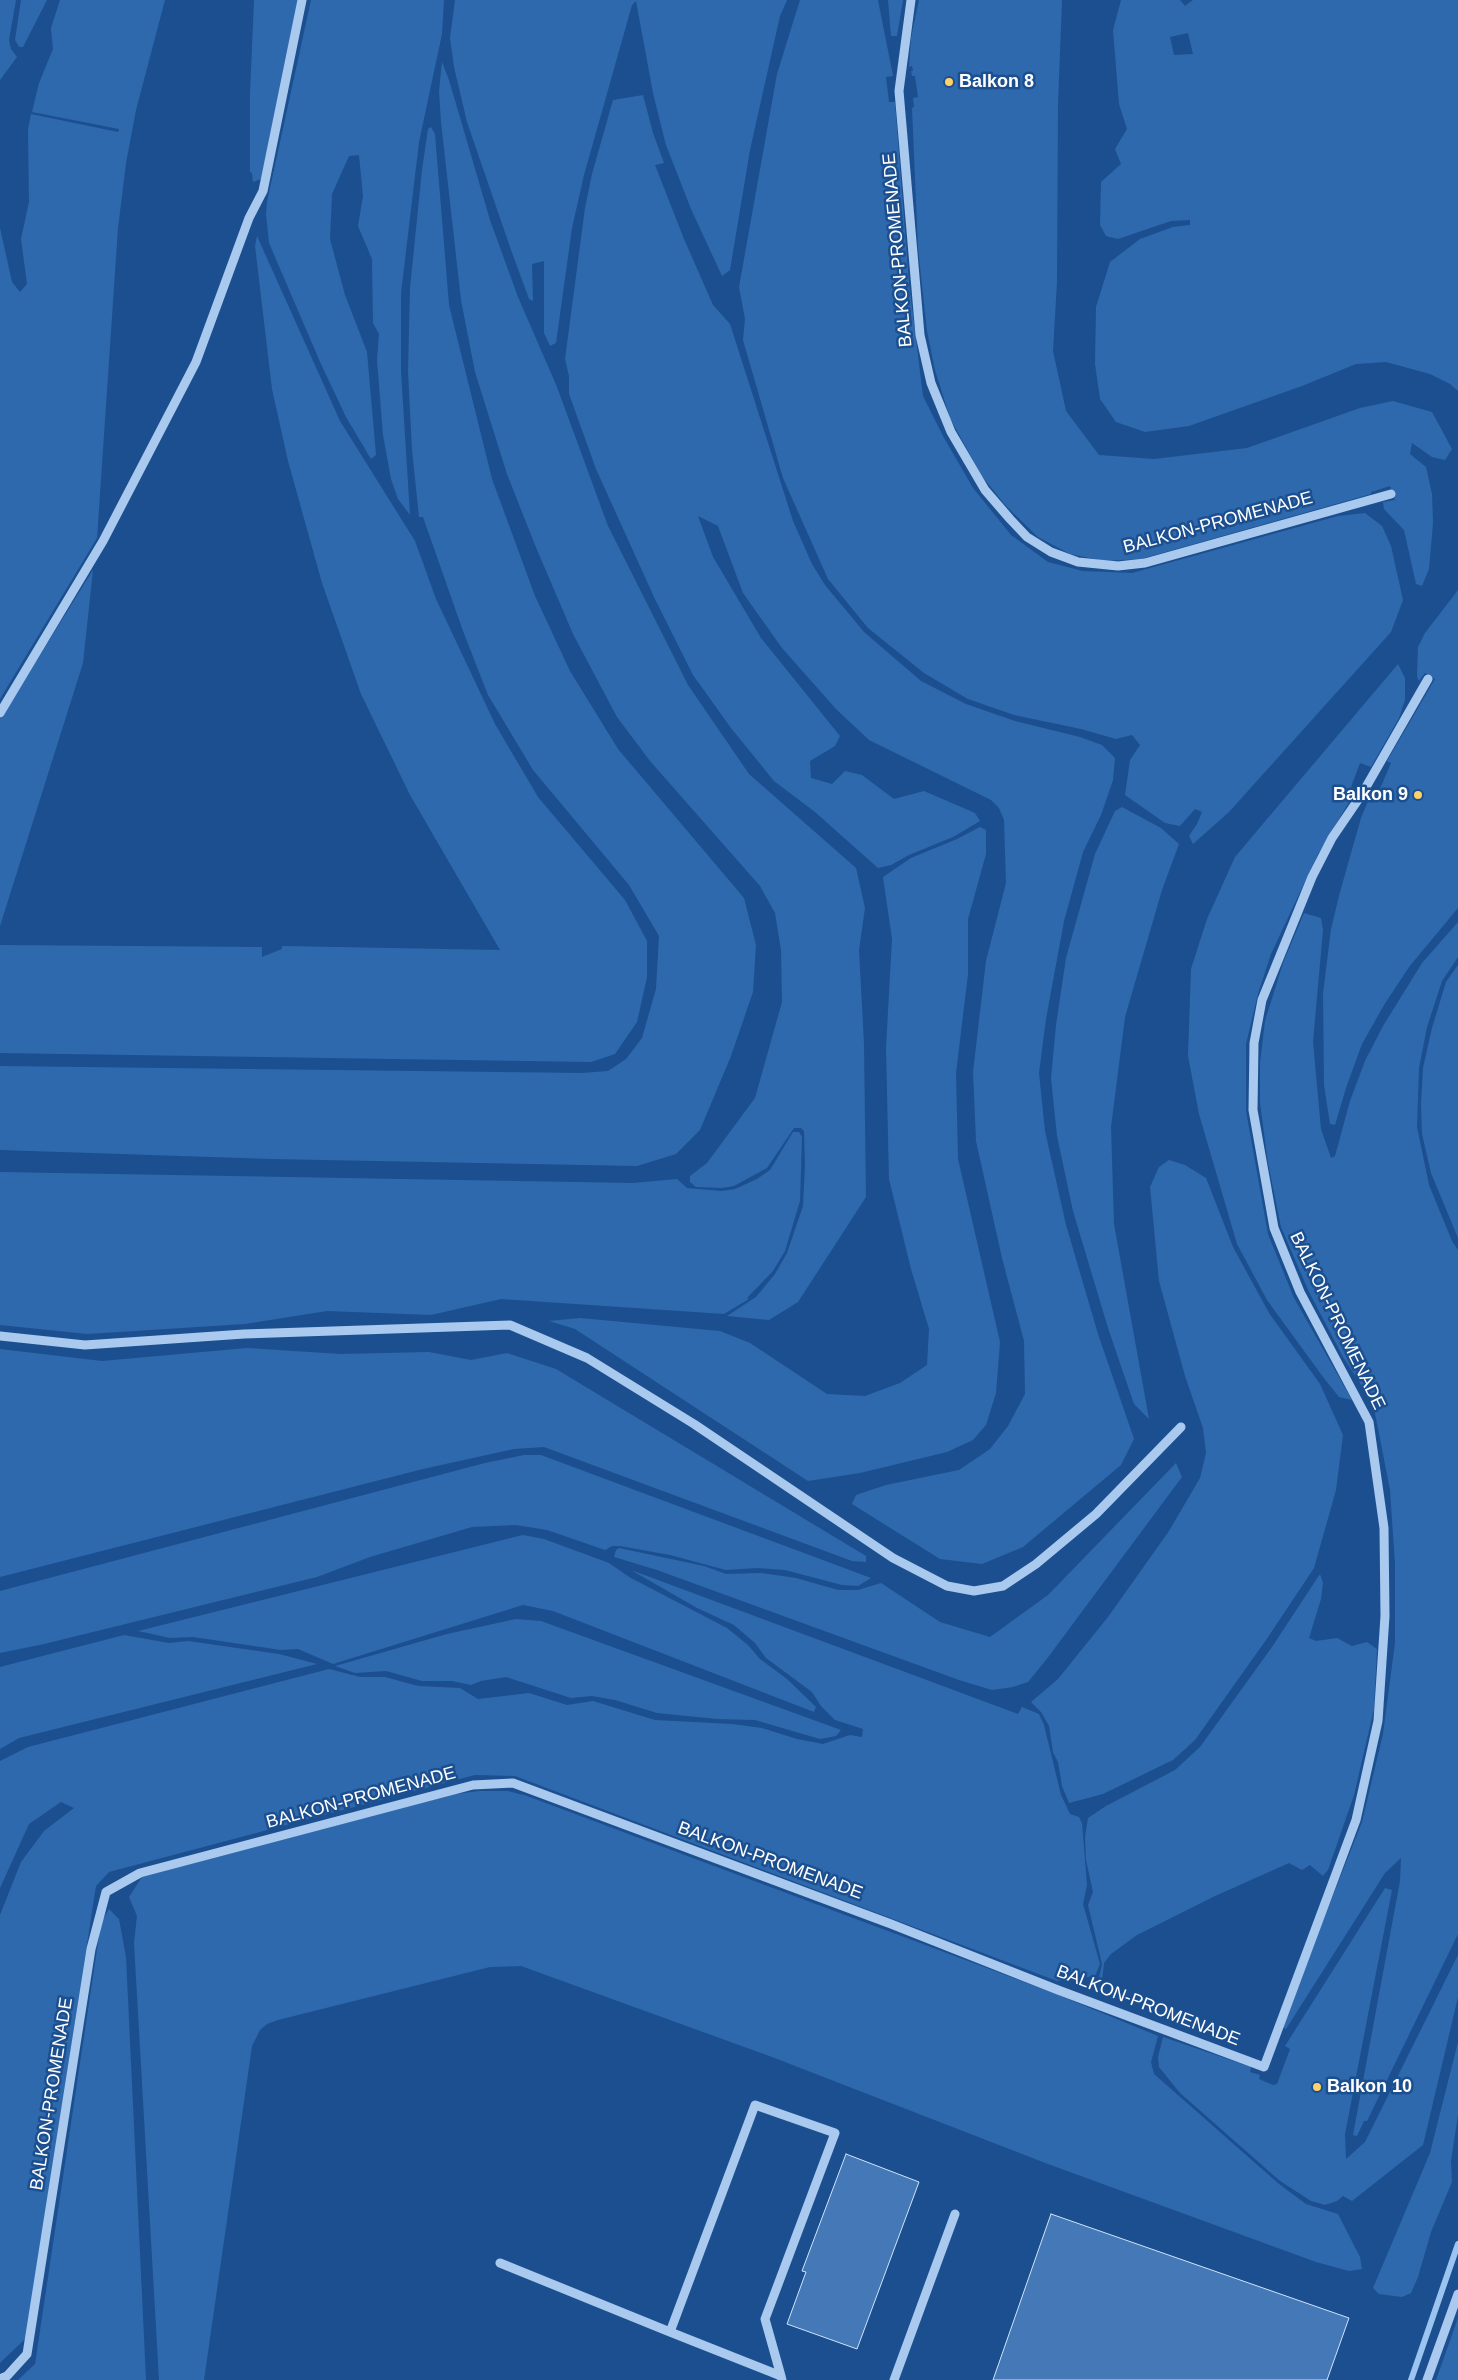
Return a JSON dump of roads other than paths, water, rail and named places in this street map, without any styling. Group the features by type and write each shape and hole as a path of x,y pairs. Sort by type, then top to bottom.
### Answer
{"lane":[{"path":"0,713 103,541 196,362 249,218 263,191 302,0"},
{"name":"BALKON-PROMENADE","path":"911,0 899,91 920,335 930,383 951,432 985,490 1010,519 1028,537 1051,552 1078,562 1118,566 1146,563 1391,494"},
{"name":"BALKON-PROMENADE","path":"0,2379 7,2376 27,2354 91,1950 106,1892 140,1873 473,1785 513,1783 891,1924 1058,1990 1264,2067 1356,1820 1378,1721 1385,1616 1384,1528 1369,1422 1300,1292 1274,1228 1253,1110 1254,1042 1262,1000 1312,877 1332,838 1362,794 1428,680"},
{"path":"0,1336 85,1345 244,1334 510,1325 587,1358 694,1424 893,1558 947,1586 974,1591 1003,1586 1036,1564 1096,1514 1181,1427"},
{"path":"670,2332 755,2105 835,2133 765,2319 782,2378"},
{"path":"894,2380 954,2214"},
{"path":"500,2263 782,2378"},
{"path":"1428,2380 1458,2294"}],"waterway":[{"path":"1411,2380 1458,2244"}],"place":[{"name":"Balkon 8","path":"949,82"},
{"name":"Balkon 9","path":"1418,795"},
{"name":"Balkon 10","path":"1317,2087"}]}
